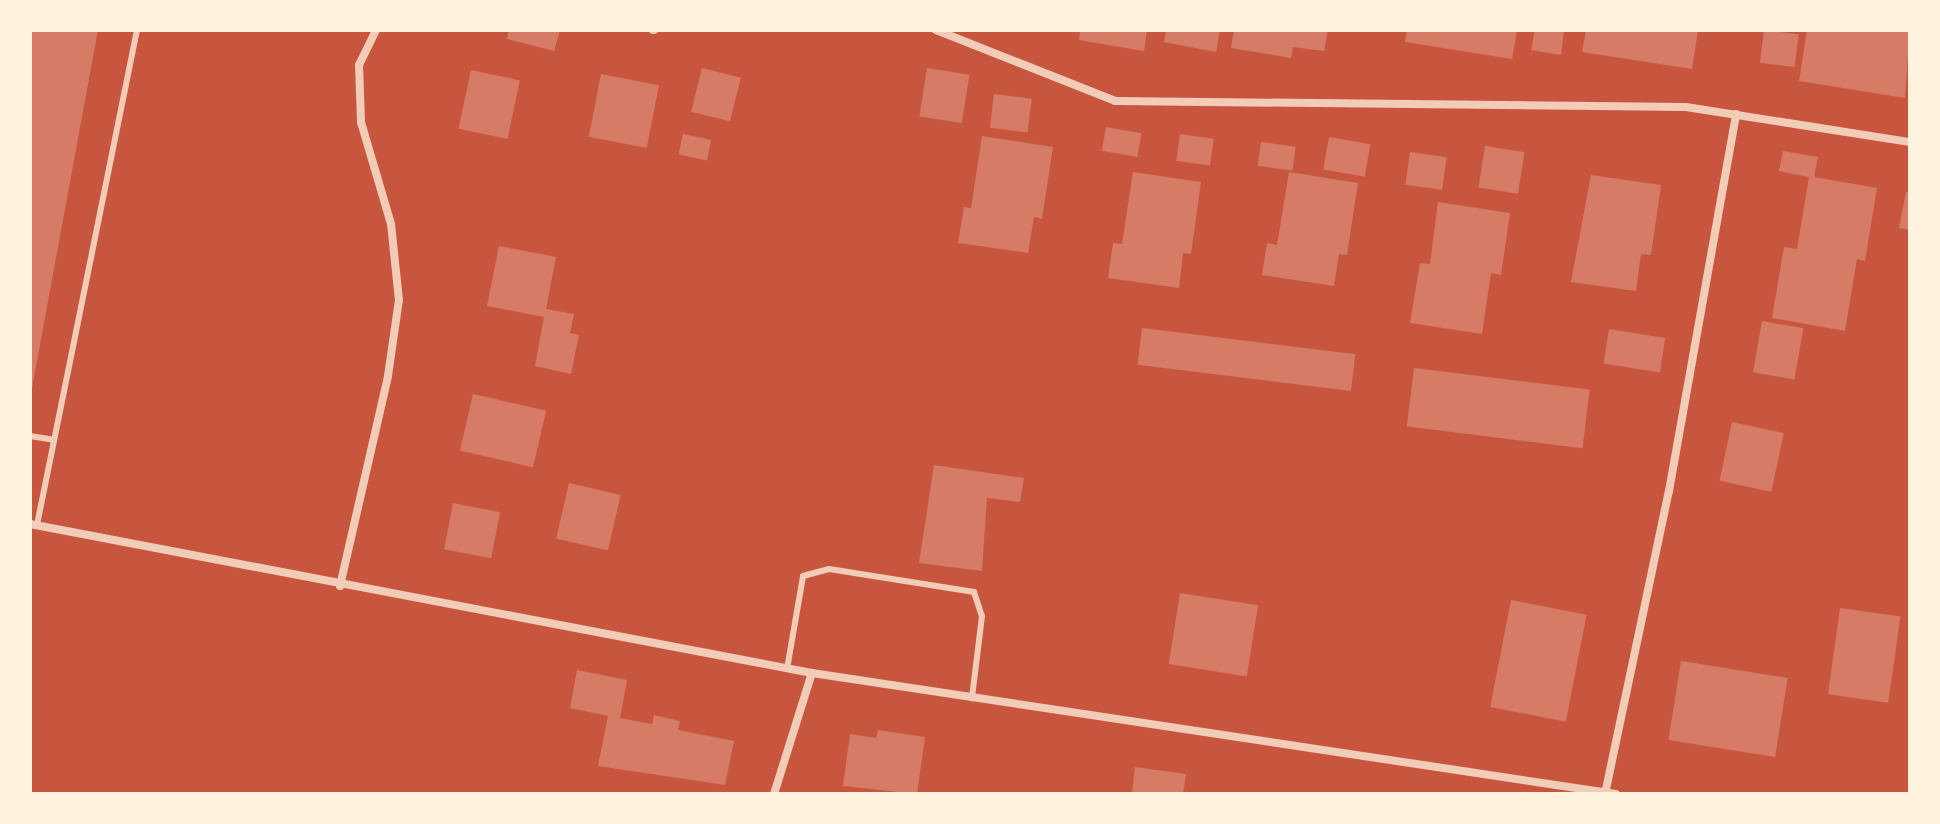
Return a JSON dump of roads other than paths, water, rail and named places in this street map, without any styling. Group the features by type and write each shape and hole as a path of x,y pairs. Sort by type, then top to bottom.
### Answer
{"street":[{"path":"340,586 388,376 399,300 391,224 361,122 359,65 376,30"},
{"path":"936,30 1115,101 1686,107 1910,142"},
{"path":"1606,793 1669,491 1736,114"},
{"path":"34,525 340,586 787,669 1616,794"},
{"path":"774,794 812,673"}],"lane":[{"path":"34,525 137,30"},
{"path":"30,436 54,440"},
{"path":"787,669 803,576 829,569 974,592 982,616 972,698"}]}
